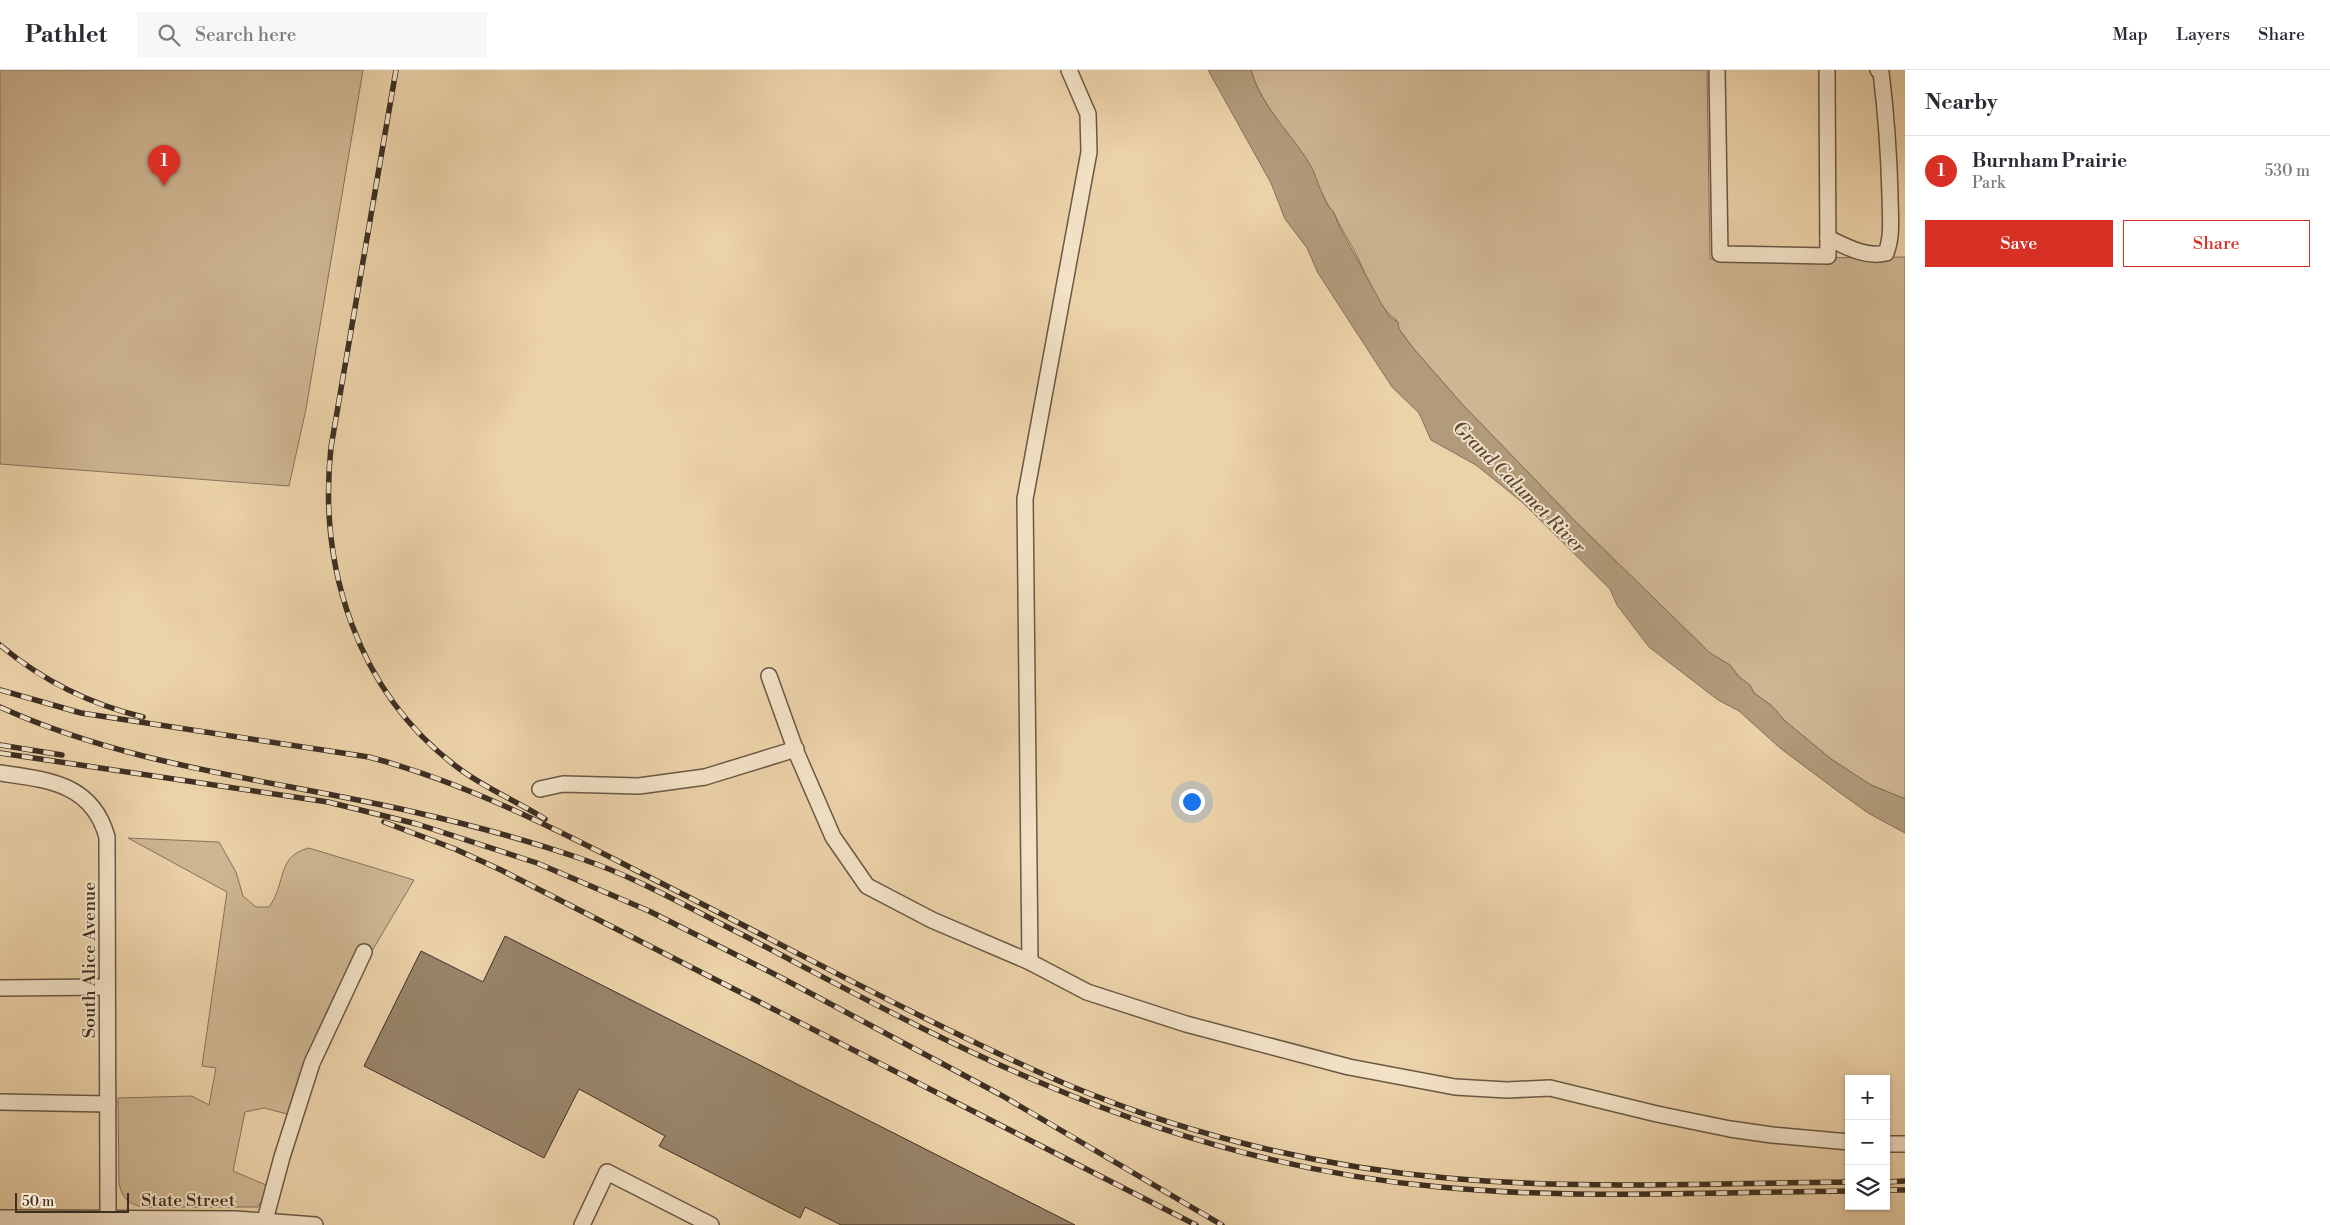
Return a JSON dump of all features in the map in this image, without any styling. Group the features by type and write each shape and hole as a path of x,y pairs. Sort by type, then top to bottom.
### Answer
{"street":[{"path":"1030,962 1025,499 1089,152 1088,114 1069,70"},
{"path":"1717,70 1720,254 1828,256 1827,70"},
{"path":"1828,238 1851,250 1875,256 1886,253 1891,241 1885,112 1881,72 1878,70"},
{"path":"768,676 833,838 867,886 932,920 1030,962 1087,992 1186,1024 1349,1067 1455,1087 1507,1090 1550,1088 1680,1119 1772,1135 1845,1142"},
{"path":"540,790 563,784 639,786 706,777 796,749"},
{"name":"South Alice Avenue","path":"0,773 44,779 73,789 92,804 102,820 107,837 108,1218"},
{"path":"265,1220 282,1157 312,1063 364,952"},
{"path":"0,988 108,987"},
{"path":"0,1102 108,1104"},
{"path":"1890,1144 1905,1144"},
{"path":"582,1225 607,1172 711,1225"},
{"name":"State Street","path":"0,1218 265,1220 315,1225"}],"shaded area":[{"path":"0,70 363,70 306,409 289,486 0,464"},
{"path":"1251,70 1707,70 1710,259 1905,257 1905,799 1871,785 1831,759 1784,720 1772,706 1754,693 1750,685 1739,677 1730,665 1710,653 1575,521 1462,404 1413,348 1399,329 1396,319 1384,309 1310,167 1269,108"},
{"path":"128,838 219,842 236,872 243,896 256,907 269,907 275,898 283,871 291,857 309,848 414,880 317,1044 291,1115 264,1108 245,1112 233,1171 266,1185 264,1196 258,1207 143,1207 127,1200 119,1184 118,1098 192,1096 209,1105 216,1068 202,1066 227,892"}],"water":[{"name":"Grand Calumet River","path":"1208,70 1251,70 1262,97 1313,170 1330,209 1333,211 1340,228 1381,303 1390,317 1398,322 1399,329 1413,348 1462,404 1575,521 1710,653 1730,665 1739,677 1750,685 1754,693 1772,706 1784,720 1831,759 1871,785 1905,799 1905,833 1868,813 1836,790 1780,748 1739,711 1718,700 1649,647 1617,605 1610,589 1522,502 1476,465 1431,440 1419,413 1392,387 1318,273 1307,248 1285,219 1271,183"}],"building":[{"path":"505,936 1075,1225 841,1225 805,1207 800,1218 659,1146 665,1136 579,1089 544,1158 364,1066 421,951 483,982"}],"railway":[{"path":"396,70 331,447 329,492 331,537 339,581 352,624 370,664 393,702 422,737 467,775 545,819"},
{"path":"0,645 33,670 67,690 123,712 143,717"},
{"path":"0,690 81,713 369,757 443,781 548,826 896,1004 1045,1075 1142,1113 1242,1143 1344,1165 1447,1178 1497,1182 1598,1185 1845,1182"},
{"path":"0,707 100,744 152,758 435,817 520,839 582,859 623,875 663,894 892,1013 1007,1068 1141,1122 1239,1151 1289,1163 1389,1181 1491,1191 1593,1194 1845,1191"},
{"path":"0,745 62,755"},
{"path":"0,753 328,802 417,824 537,863 649,911 780,977 1001,1095 1222,1225"},
{"path":"384,822 455,849 501,870 1196,1225"},
{"path":"1890,1182 1905,1181"},
{"path":"1890,1190 1905,1190"}],"place":[{"name":"Burnham Prairie","path":"164,186"}]}
